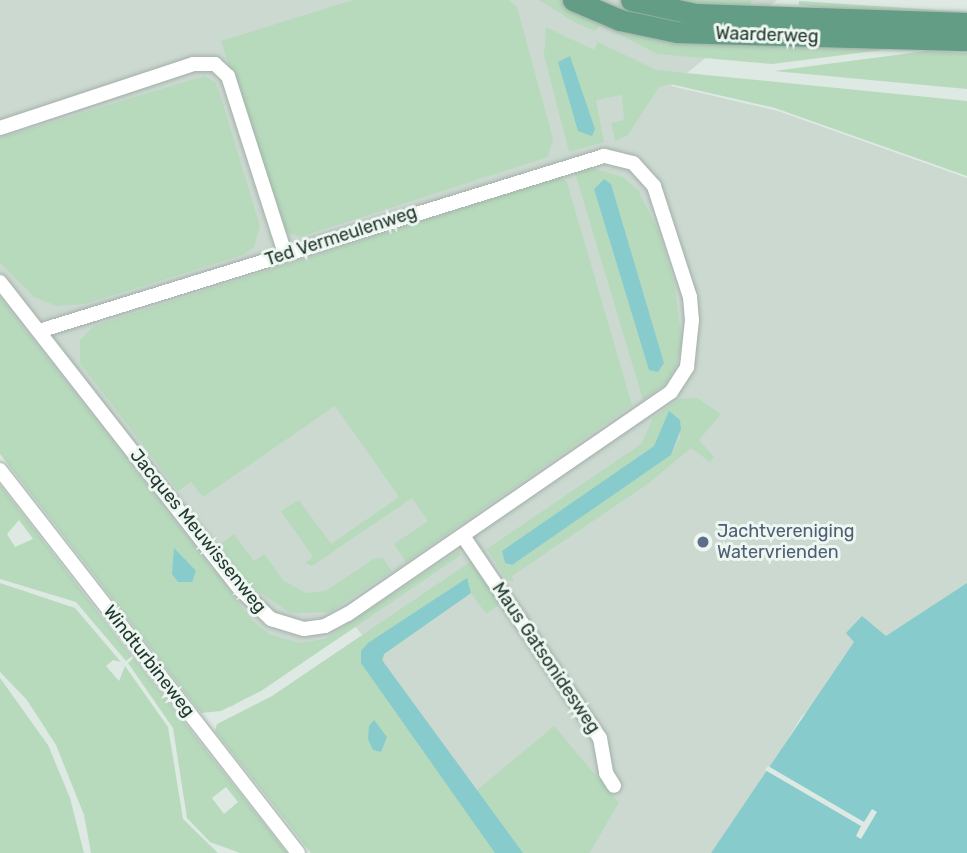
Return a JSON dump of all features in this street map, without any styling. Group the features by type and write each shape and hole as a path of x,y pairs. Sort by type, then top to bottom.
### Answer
{"main road":[{"name":"Waarderweg","path":"573,0 620,20 677,32 967,40"},
{"name":"Waarderweg","path":"631,0 696,15 967,23"}],"street":[{"path":"0,128 192,64 215,64 228,76 285,254"},
{"name":"Ted Vermeulenweg","path":"39,331 588,158 614,156 641,169 661,202 690,297 691,340 684,374"},
{"name":"Jacques Meuwissenweg","path":"0,282 241,590 281,625 315,629 336,621 657,403 684,374"},
{"name":"Windturbineweg","path":"0,470 298,853"},
{"name":"Maus Gatsonidesweg","path":"463,536 600,738 606,773 614,786"}],"shaded area":[{"path":"0,0 777,0 671,86 778,111 967,178 967,583 886,637 802,716 747,806 711,853 590,853 619,803 477,791 356,627 231,707 0,427"}],"green space":[{"path":"353,0 508,0 517,7 553,139 548,157 300,237 288,233 279,222 221,41"},
{"path":"539,0 562,0 594,16 922,45 772,64 657,54 611,30 599,26 595,31 576,23"},
{"path":"649,0 751,0 751,4 717,9"},
{"path":"799,1 967,12 967,17 821,8 799,5"},
{"path":"546,27 594,50 598,42 656,70 967,101 967,176 775,108 670,84 659,87 628,135 615,141 611,123 624,120 622,95 596,100 604,142 569,152 544,55"},
{"path":"926,51 967,53 967,89 774,71"},
{"path":"204,76 215,82 219,91 260,226 254,247 243,255 85,304 57,306 34,297 0,263 0,138"},
{"path":"592,168 623,177 638,190 658,230 674,282 682,340 676,367 666,383 643,400 575,173","holes":["603,179 611,184 664,363 658,372 649,369 594,189"]},
{"path":"561,177 567,182 632,405 406,562 394,544 428,521 412,498 312,566 305,563 313,557 281,511 299,500 331,544 399,497 335,406 203,497 191,482 178,491 80,363 80,340 94,326"},
{"path":"0,298 253,621 269,634 300,643 325,639 458,551 461,555 261,691 221,711 201,713 0,454"},
{"path":"697,398 721,414 699,440 714,457 710,462 691,448 649,483 512,576 514,581 507,580 487,549 641,444 653,418 679,399","holes":["680,420 680,438 671,455 512,565 505,563 502,551 654,446"]},
{"path":"0,485 132,656 126,661 76,602 0,579","holes":["19,520 33,539 15,547 7,534"]},
{"path":"234,534 254,561 264,554 284,581 306,593 325,591 374,559 383,558 392,571 330,612 290,613 250,585 219,545"},
{"path":"470,562 500,604 486,614 471,593 384,654 383,664 477,790 554,726 619,803 590,853 311,853 215,731 217,724 272,696"},
{"path":"0,583 75,608 121,662 113,660 106,666 119,681 125,666 168,727 183,819 218,853 91,853 84,815 56,745 27,700 0,672"},
{"path":"134,658 287,853 240,853 210,842 187,818 173,728 128,663","holes":["226,787 238,802 224,814 212,798"]},
{"path":"0,678 48,745 70,798 84,853 0,853"}],"water":[{"path":"570,56 595,129 592,136 578,131 558,62"},
{"path":"604,179 611,184 664,363 658,372 649,370 594,189"},
{"path":"669,411 680,420 681,429 671,455 512,565 505,563 502,551 654,446"},
{"path":"174,548 196,571 192,582 178,582 172,574"},
{"path":"467,578 471,593 384,654 382,660 523,853 495,853 361,663 361,651 368,643"},
{"path":"967,583 967,853 711,853 854,642 846,633 862,616 886,636"},
{"path":"374,720 387,737 381,752 373,750 368,739 369,726"}],"pier":[{"path":"768,766 864,822 872,809 877,812 861,839 856,836 861,826 765,770"}],"place":[{"name":"Jachtvereniging Watervrienden","path":"703,542"}]}
